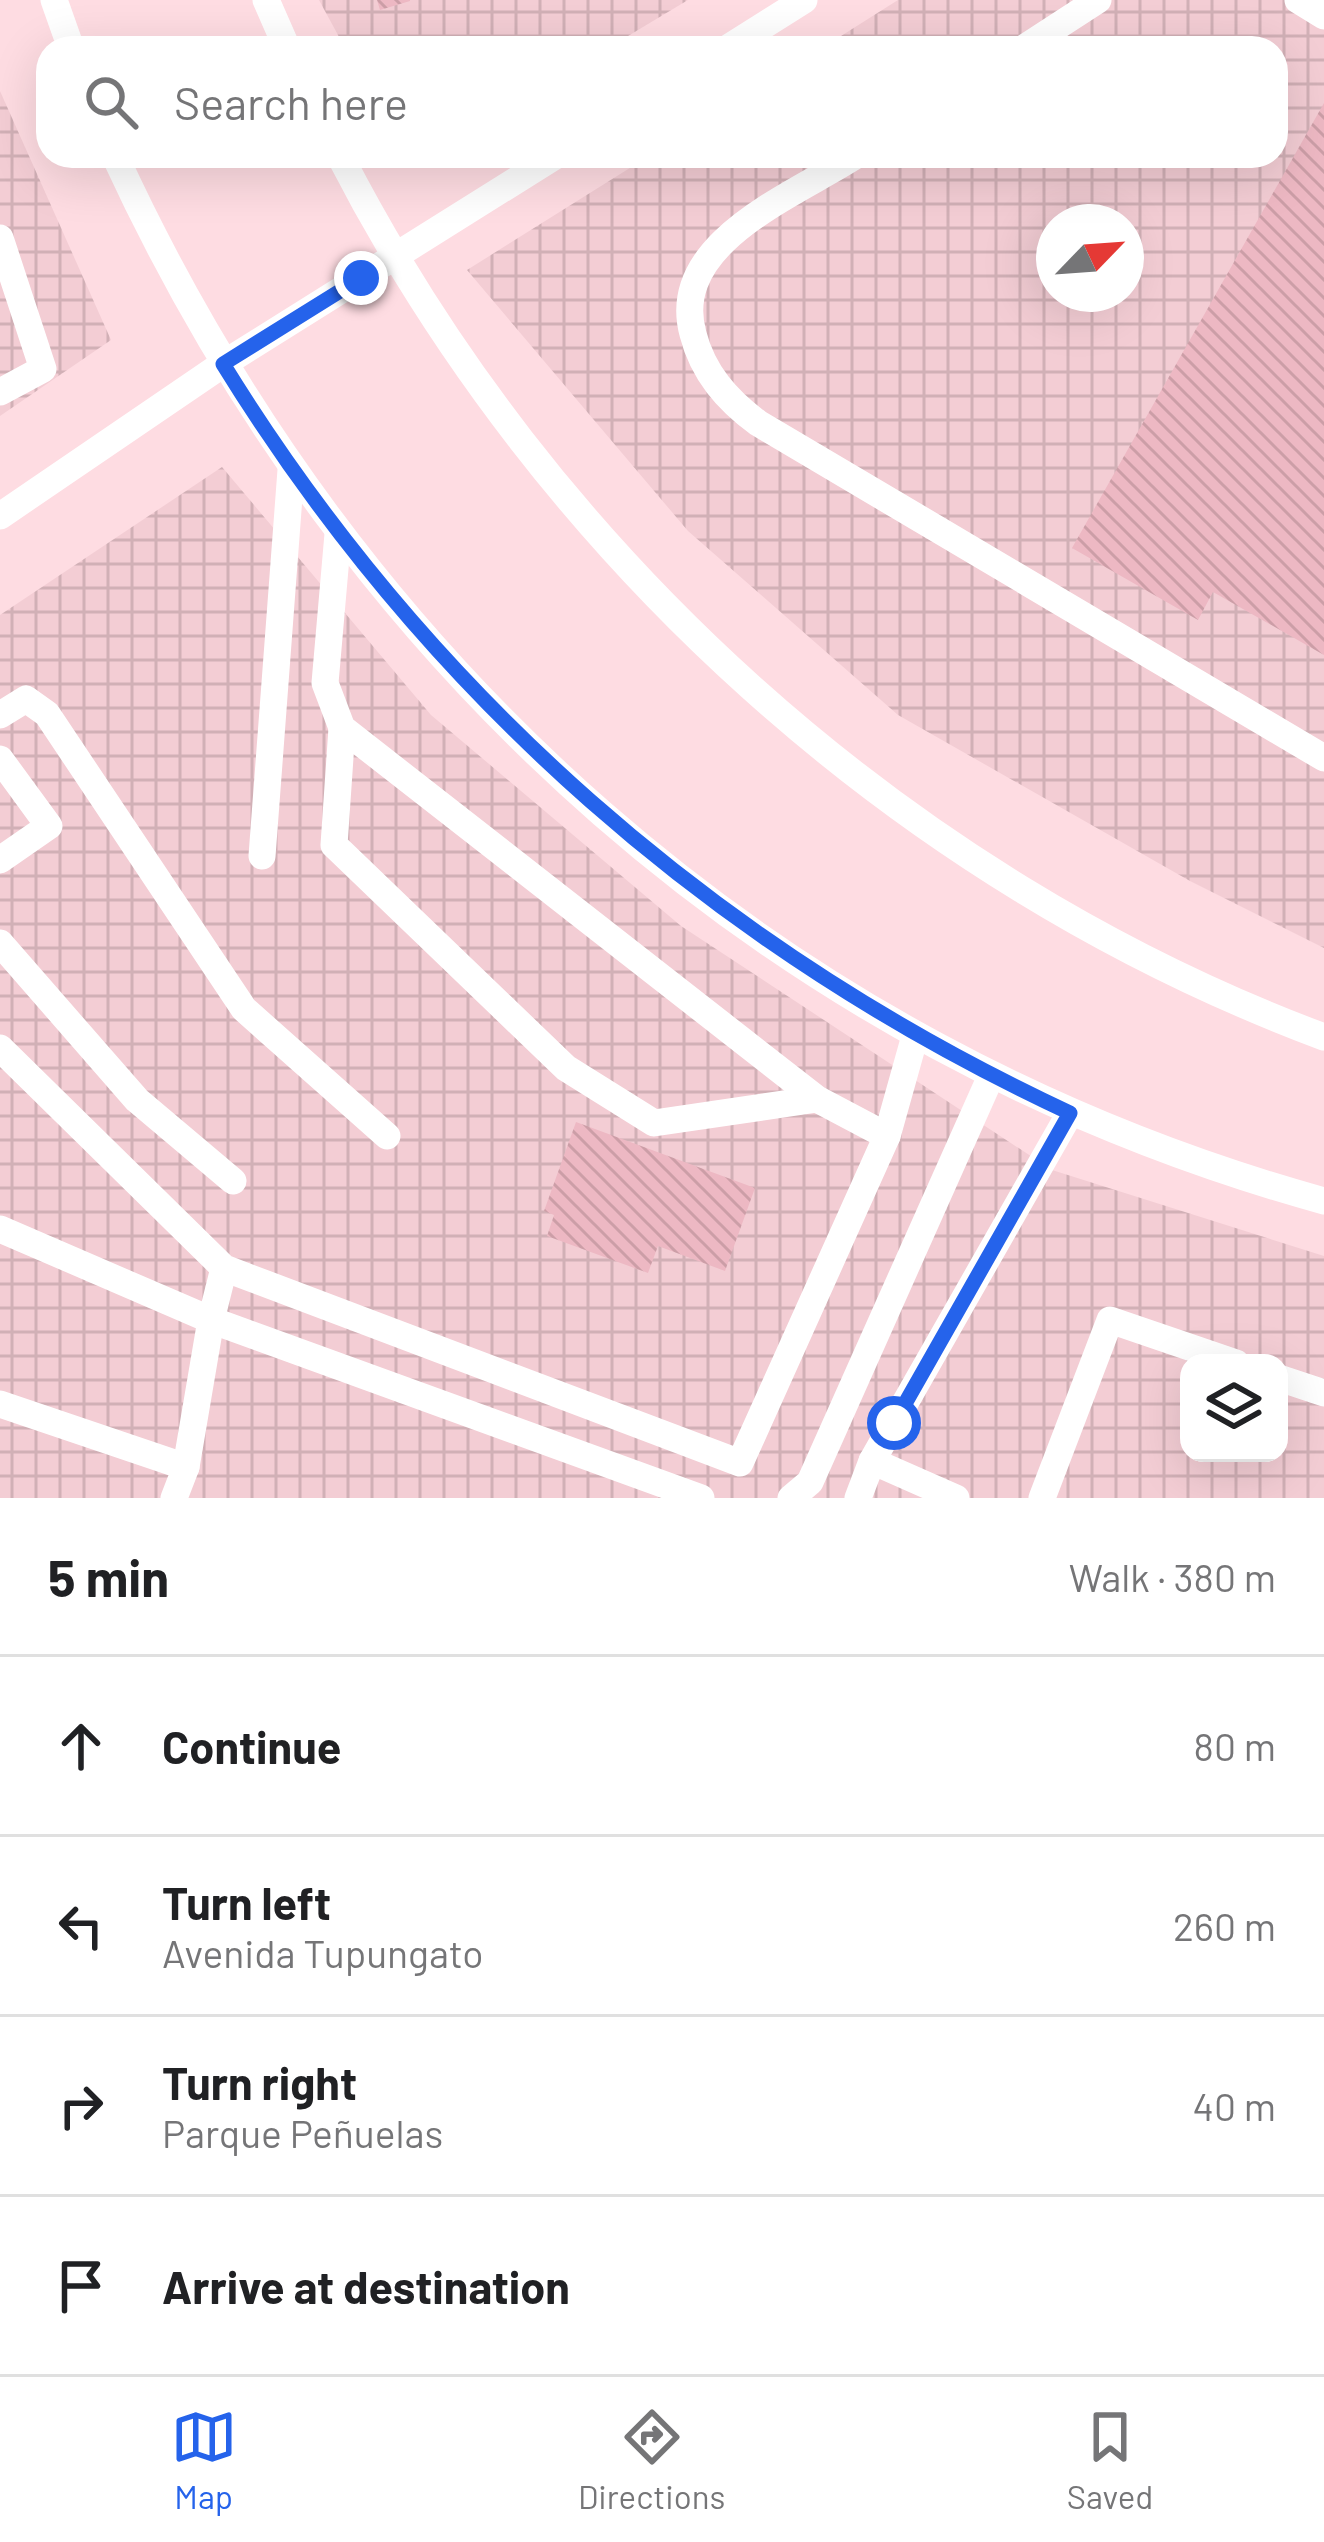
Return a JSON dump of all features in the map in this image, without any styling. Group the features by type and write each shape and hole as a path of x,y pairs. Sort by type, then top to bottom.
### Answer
{"street":[{"path":"54,0 67,36"},
{"path":"266,0 282,36"},
{"path":"747,36 804,0"},
{"path":"1043,36 1099,0"},
{"path":"1298,0 1324,16"},
{"path":"121,168 223,364 338,534 446,664 630,840 768,944 915,1036 1070,1113 1231,1175 1324,1201"},
{"path":"347,168 396,256 499,411 586,519 682,622 819,746 931,830 1048,905 1213,991 1324,1037"},
{"path":"0,516 223,364 536,168"},
{"path":"836,168 724,240 702,263 690,286 687,314 695,344 721,389 758,423 1324,758"},
{"path":"0,238 43,369 0,392"},
{"path":"262,856 291,470"},
{"path":"338,534 325,682 342,728 334,845 566,1068 654,1123 817,1099"},
{"path":"0,716 26,699 46,714 244,1009 387,1136"},
{"path":"342,728 817,1099 887,1136"},
{"path":"0,759 49,826 0,860"},
{"path":"0,943 137,1100 232,1181"},
{"path":"0,1048 224,1268 740,1463 887,1136 915,1036"},
{"path":"791,1498 810,1482 992,1076"},
{"path":"858,1498 872,1461 1070,1113"},
{"path":"0,1228 211,1320 701,1498"},
{"path":"174,1498 186,1467 224,1268"},
{"path":"1042,1498 1110,1320 1210,1354"},
{"path":"1288,1381 1324,1393"},
{"path":"0,1404 186,1467"},
{"path":"872,1461 956,1498"}],"shaded area":[{"path":"319,0 688,0 628,36 338,36"},
{"path":"898,0 1324,0 1324,948 1190,881 898,715 688,531 467,270 630,168 1288,168 1288,36 841,36"},
{"path":"0,91 111,340 0,416"},
{"path":"222,467 431,715 681,926 1052,1170 1324,1256 1324,1498 0,1498 0,615"}],"building":[{"path":"377,0 410,0 410,1 380,10"},
{"path":"1324,103 1324,655 1213,592 1198,620 1072,548"},
{"path":"576,1122 755,1188 725,1271 658,1246 648,1273 547,1236 554,1215 544,1211"}],"route":[{"path":"361,278 223,364 314,502 391,600 535,754 698,894 841,992 915,1036 1070,1113 894,1423"}]}
